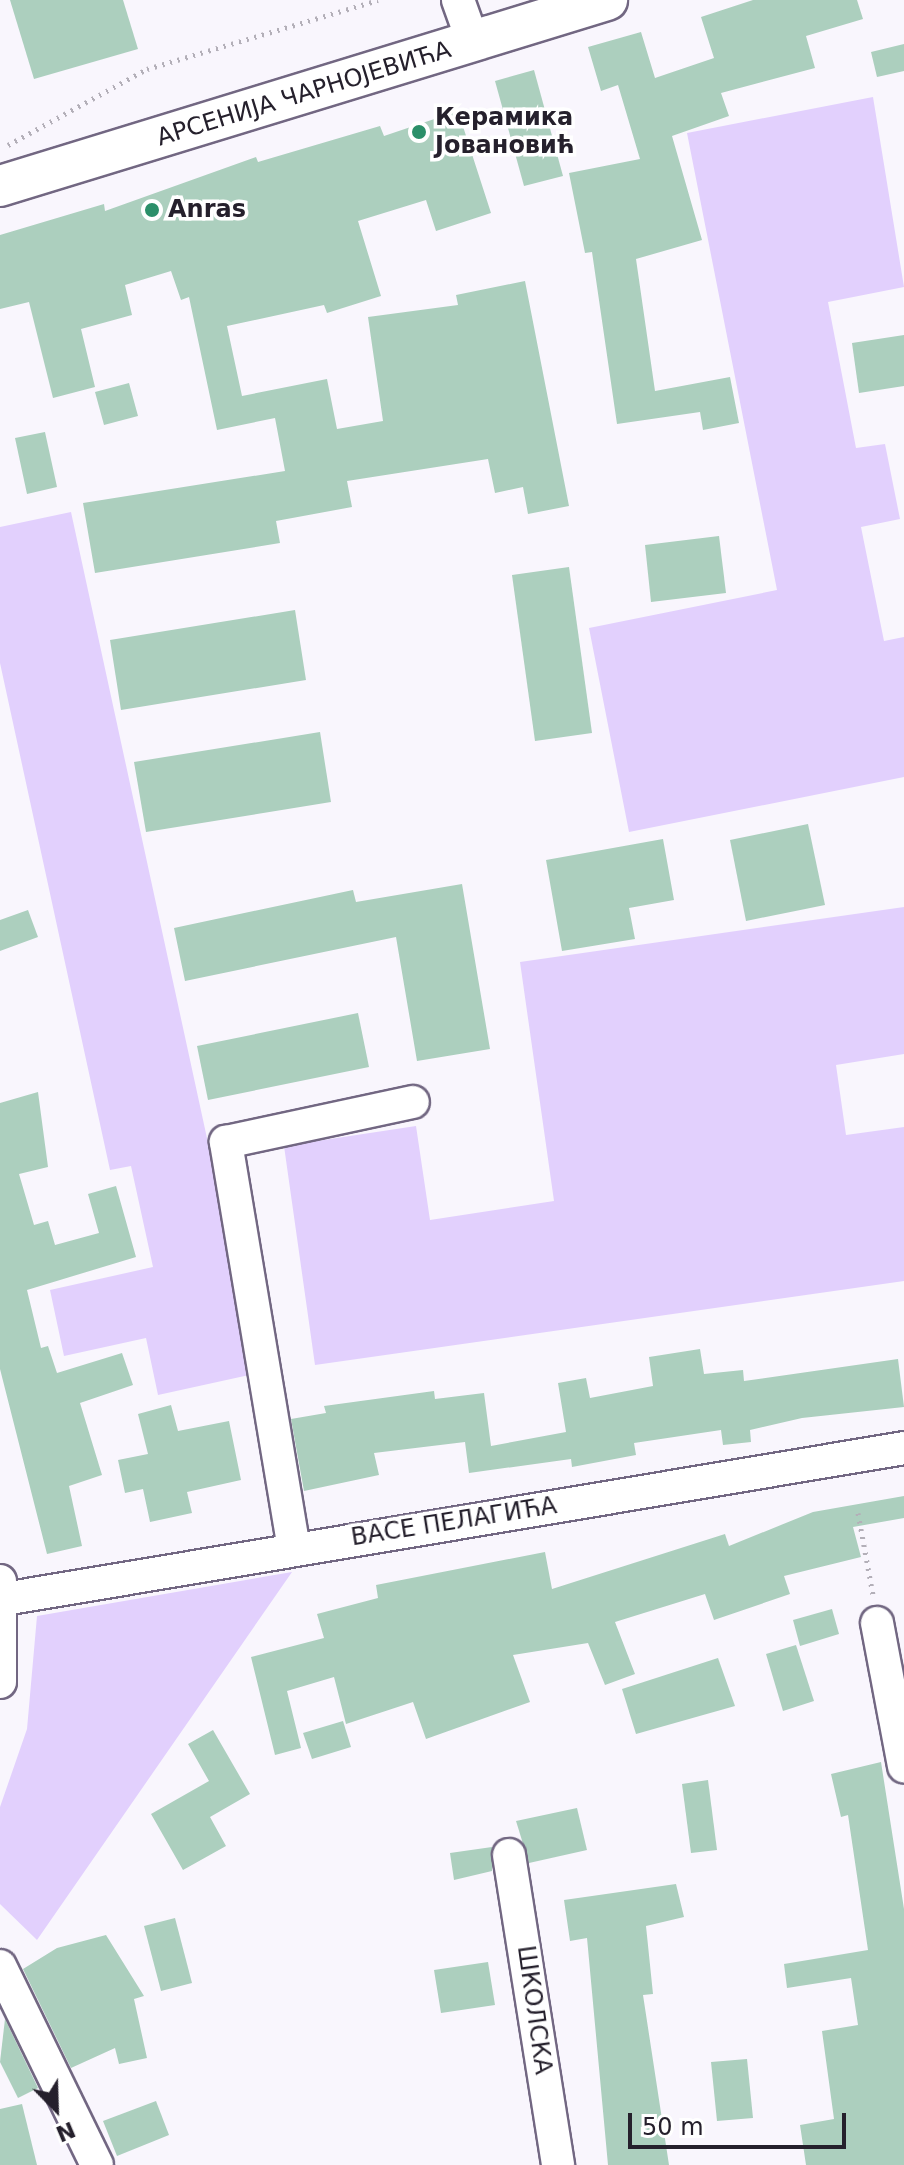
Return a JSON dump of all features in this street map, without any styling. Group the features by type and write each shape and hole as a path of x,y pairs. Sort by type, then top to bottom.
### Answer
{"main road":[{"name":"АРСЕНИЈА ЧАРНОЈЕВИЋА","path":"0,186 607,0"}],"street":[{"path":"458,0 473,42"},
{"path":"294,1549 226,1142 413,1102"},
{"name":"ВАСЕ ПЕЛАГИЋА","path":"2,1590 294,1549 904,1448"},
{"path":"0,1682 2,1590"},
{"path":"877,1623 904,1766"},
{"name":"ШКОЛСКА","path":"509,1855 558,2165"},
{"path":"0,1966 97,2165"}],"path":[{"path":"0,150 147,69 378,0"},
{"path":"858,1513 877,1623"}],"shaded area":[{"path":"873,97 904,287 828,302 856,448 885,444 900,519 861,527 884,641 904,637 904,777 629,832 589,628 777,590 687,133"},
{"path":"71,512 258,1373 158,1395 146,1338 64,1356 50,1290 153,1267 131,1166 110,1170 0,663 0,527"},
{"path":"904,907 904,1054 836,1065 846,1135 904,1127 904,1281 315,1365 284,1146 416,1126 430,1220 554,1201 520,962"},
{"path":"292,1572 37,1940 0,1904 0,1807 27,1729 37,1616"}],"building":[{"path":"10,0 123,0 138,49 34,79"},
{"path":"753,0 857,0 863,19 806,36 815,68 721,93 729,116 672,136 702,240 636,259 655,391 730,377 739,423 703,430 700,412 617,424 592,252 585,253 569,173 640,159 618,85 601,91 588,47 641,32 655,78 714,58 701,17"},
{"path":"904,44 904,71 877,77 871,52"},
{"path":"534,70 563,176 524,186 495,81"},
{"path":"458,111 491,213 436,231 426,200 358,221 381,296 327,313 324,305 227,326 242,396 327,379 337,429 383,421 368,317 458,305 456,295 525,281 569,506 528,514 523,487 495,493 488,459 347,481 352,507 276,521 280,543 95,573 83,503 285,471 275,418 217,430 189,297 181,300 171,271 125,285 132,315 81,329 95,387 53,398 29,302 0,309 0,235 104,204 105,211 256,157 258,162 380,126 384,136"},
{"path":"904,335 904,386 859,393 852,343"},
{"path":"129,383 138,416 104,425 95,392"},
{"path":"45,432 57,487 27,494 15,438"},
{"path":"719,536 726,593 651,602 645,545"},
{"path":"569,567 592,733 535,741 512,575"},
{"path":"295,610 306,680 121,710 110,640"},
{"path":"320,732 331,802 146,832 134,762"},
{"path":"808,824 825,905 746,921 730,840"},
{"path":"663,839 674,900 629,908 635,939 562,951 546,860"},
{"path":"462,884 490,1049 417,1061 396,937 185,981 174,928 353,890 356,902"},
{"path":"28,910 38,937 0,951 0,920"},
{"path":"358,1013 369,1067 208,1100 197,1046"},
{"path":"38,1092 48,1167 19,1174 34,1225 48,1221 55,1245 99,1233 88,1194 116,1186 136,1257 27,1290 41,1348 48,1346 57,1373 122,1353 133,1385 80,1403 102,1475 69,1486 82,1546 47,1554 0,1369 0,1103"},
{"path":"700,1349 704,1374 743,1370 744,1381 898,1359 904,1407 802,1418 750,1430 751,1442 723,1445 721,1430 634,1443 636,1455 572,1467 571,1459 469,1473 465,1442 374,1453 379,1475 304,1491 291,1419 326,1413 324,1406 434,1391 435,1399 484,1393 491,1446 566,1432 558,1383 586,1378 590,1398 653,1386 649,1357"},
{"path":"171,1405 178,1431 229,1421 241,1480 187,1492 192,1513 150,1522 143,1489 125,1493 118,1460 148,1454 138,1414"},
{"path":"904,1496 904,1518 853,1527 861,1557 784,1576 790,1594 714,1620 705,1594 615,1622 635,1674 605,1685 588,1643 513,1655 530,1702 426,1739 413,1702 346,1724 334,1677 287,1691 301,1748 275,1755 251,1657 324,1638 317,1614 378,1598 376,1585 545,1552 552,1589 725,1534 729,1546 813,1512"},
{"path":"832,1609 839,1634 800,1646 793,1620"},
{"path":"796,1645 814,1701 783,1711 766,1654"},
{"path":"718,1658 735,1706 636,1734 622,1689"},
{"path":"343,1721 351,1747 312,1759 303,1733"},
{"path":"213,1730 250,1794 210,1817 226,1846 183,1870 151,1814 209,1781 188,1744"},
{"path":"881,1762 904,1909 904,2165 806,2165 800,2125 834,2119 822,2031 858,2025 851,1978 787,1988 784,1964 868,1950 848,1815 841,1817 831,1774"},
{"path":"708,1780 717,1850 691,1853 682,1784"},
{"path":"577,1808 587,1850 529,1863 516,1821"},
{"path":"492,1847 492,1871 454,1880 450,1853"},
{"path":"676,1884 684,1917 646,1926 653,1994 643,1995 669,2165 608,2165 587,1938 570,1941 564,1900"},
{"path":"175,1918 192,1983 161,1991 144,1926"},
{"path":"106,1935 144,1996 134,1999 147,2058 119,2064 115,2048 71,2068 23,1969 57,1948"},
{"path":"488,1962 495,2005 441,2013 434,1970"},
{"path":"5,2019 38,2088 18,2098 0,2062"},
{"path":"747,2059 753,2118 717,2121 711,2062"},
{"path":"156,2101 169,2135 117,2156 103,2121"},
{"path":"22,2104 37,2165 0,2165 0,2109"}],"place":[{"name":"Керамика Јовановић","path":"419,132"},
{"name":"Anras","path":"152,210"}]}
